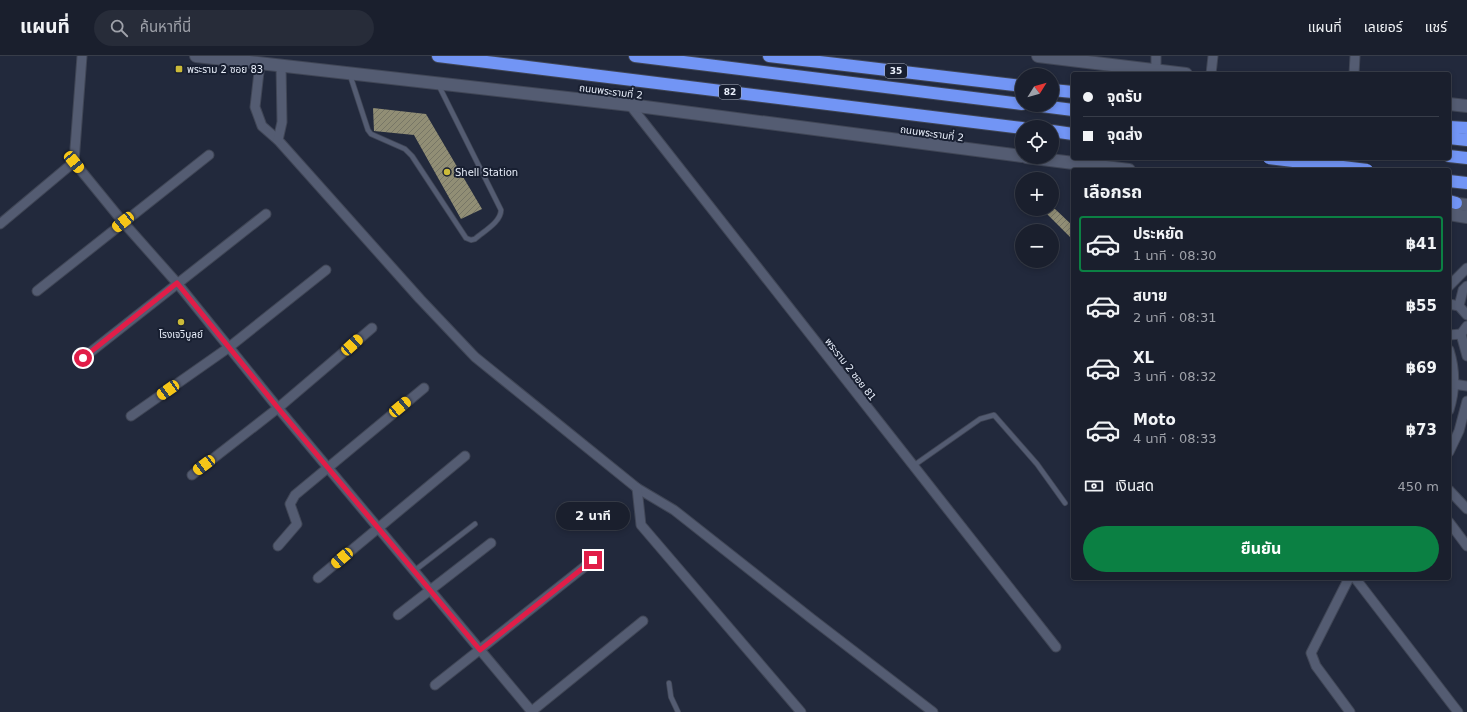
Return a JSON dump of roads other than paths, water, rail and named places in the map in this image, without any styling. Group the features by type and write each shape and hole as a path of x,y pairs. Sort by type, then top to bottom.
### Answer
{"highway":[{"name":"82","path":"438,56 1015,127"},
{"name":"ถนนพระรามที่ 2","path":"443,56 1015,127"},
{"path":"635,56 1015,103"},
{"name":"35","path":"769,56 1015,85"},
{"path":"1059,91 1071,92"},
{"path":"1059,108 1071,110"},
{"path":"1451,127 1467,128"},
{"path":"1059,132 1071,134"},
{"path":"1451,138 1467,140"},
{"path":"1451,156 1467,158"},
{"path":"1286,160 1350,168"},
{"path":"1286,160 1351,168"},
{"path":"1334,166 1341,168"},
{"path":"1451,180 1467,183"}],"main road":[{"name":"ถนนพระรามที่ 2","path":"196,56 349,72 630,105 1015,155"},
{"path":"1038,56 1171,72"},
{"path":"1451,104 1467,106"},
{"path":"1451,124 1467,128"},
{"path":"1059,163 1096,168"},
{"path":"1451,214 1467,217"}],"street":[{"path":"82,56 74,162 123,222 177,283 228,348 532,712 643,622"},
{"path":"1156,56 1156,70"},
{"path":"1211,72 1213,56"},
{"path":"1354,56 1354,72"},
{"path":"260,63 255,107 262,126 278,140 475,358 637,488 674,510 812,620 933,712"},
{"path":"278,140 282,122 281,65"},
{"name":"พระราม 2 ซอย 81","path":"630,105 1056,647"},
{"path":"37,291 209,155"},
{"path":"0,224 74,162"},
{"path":"83,358 266,214"},
{"path":"1451,284 1467,268"},
{"path":"131,416 228,348 326,270"},
{"path":"1459,306 1463,290 1467,286"},
{"path":"1451,304 1459,306 1467,314"},
{"path":"1451,335 1461,334 1467,326"},
{"path":"192,475 278,408 372,328"},
{"path":"1461,334 1467,356"},
{"path":"1451,360 1453,371 1451,397"},
{"path":"1453,384 1467,386"},
{"path":"278,546 297,524 290,504 292,498 424,388"},
{"path":"1451,448 1459,431 1467,401"},
{"path":"318,578 465,456"},
{"path":"637,488 641,525 801,712"},
{"path":"1451,492 1467,509"},
{"path":"1451,525 1467,546"},
{"path":"398,615 491,543"},
{"path":"435,685 593,560"},
{"path":"1347,580 1311,653 1316,666 1350,712"},
{"path":"1358,580 1458,712"}],"lane":[{"path":"349,72 368,130 371,134 405,149 412,156 466,238 470,240 475,239 497,220 501,215 501,210 437,83"},
{"path":"913,466 980,419 994,415 1003,423 1037,464 1065,503"},
{"path":"414,571 475,524"},
{"path":"669,683 671,697 678,712"}],"place":[{"name":"พระราม 2 ซอย 83","path":"179,69"},
{"name":"Shell Station","path":"447,172"},
{"name":"โรงเจวิบูลย์","path":"181,322"}]}
